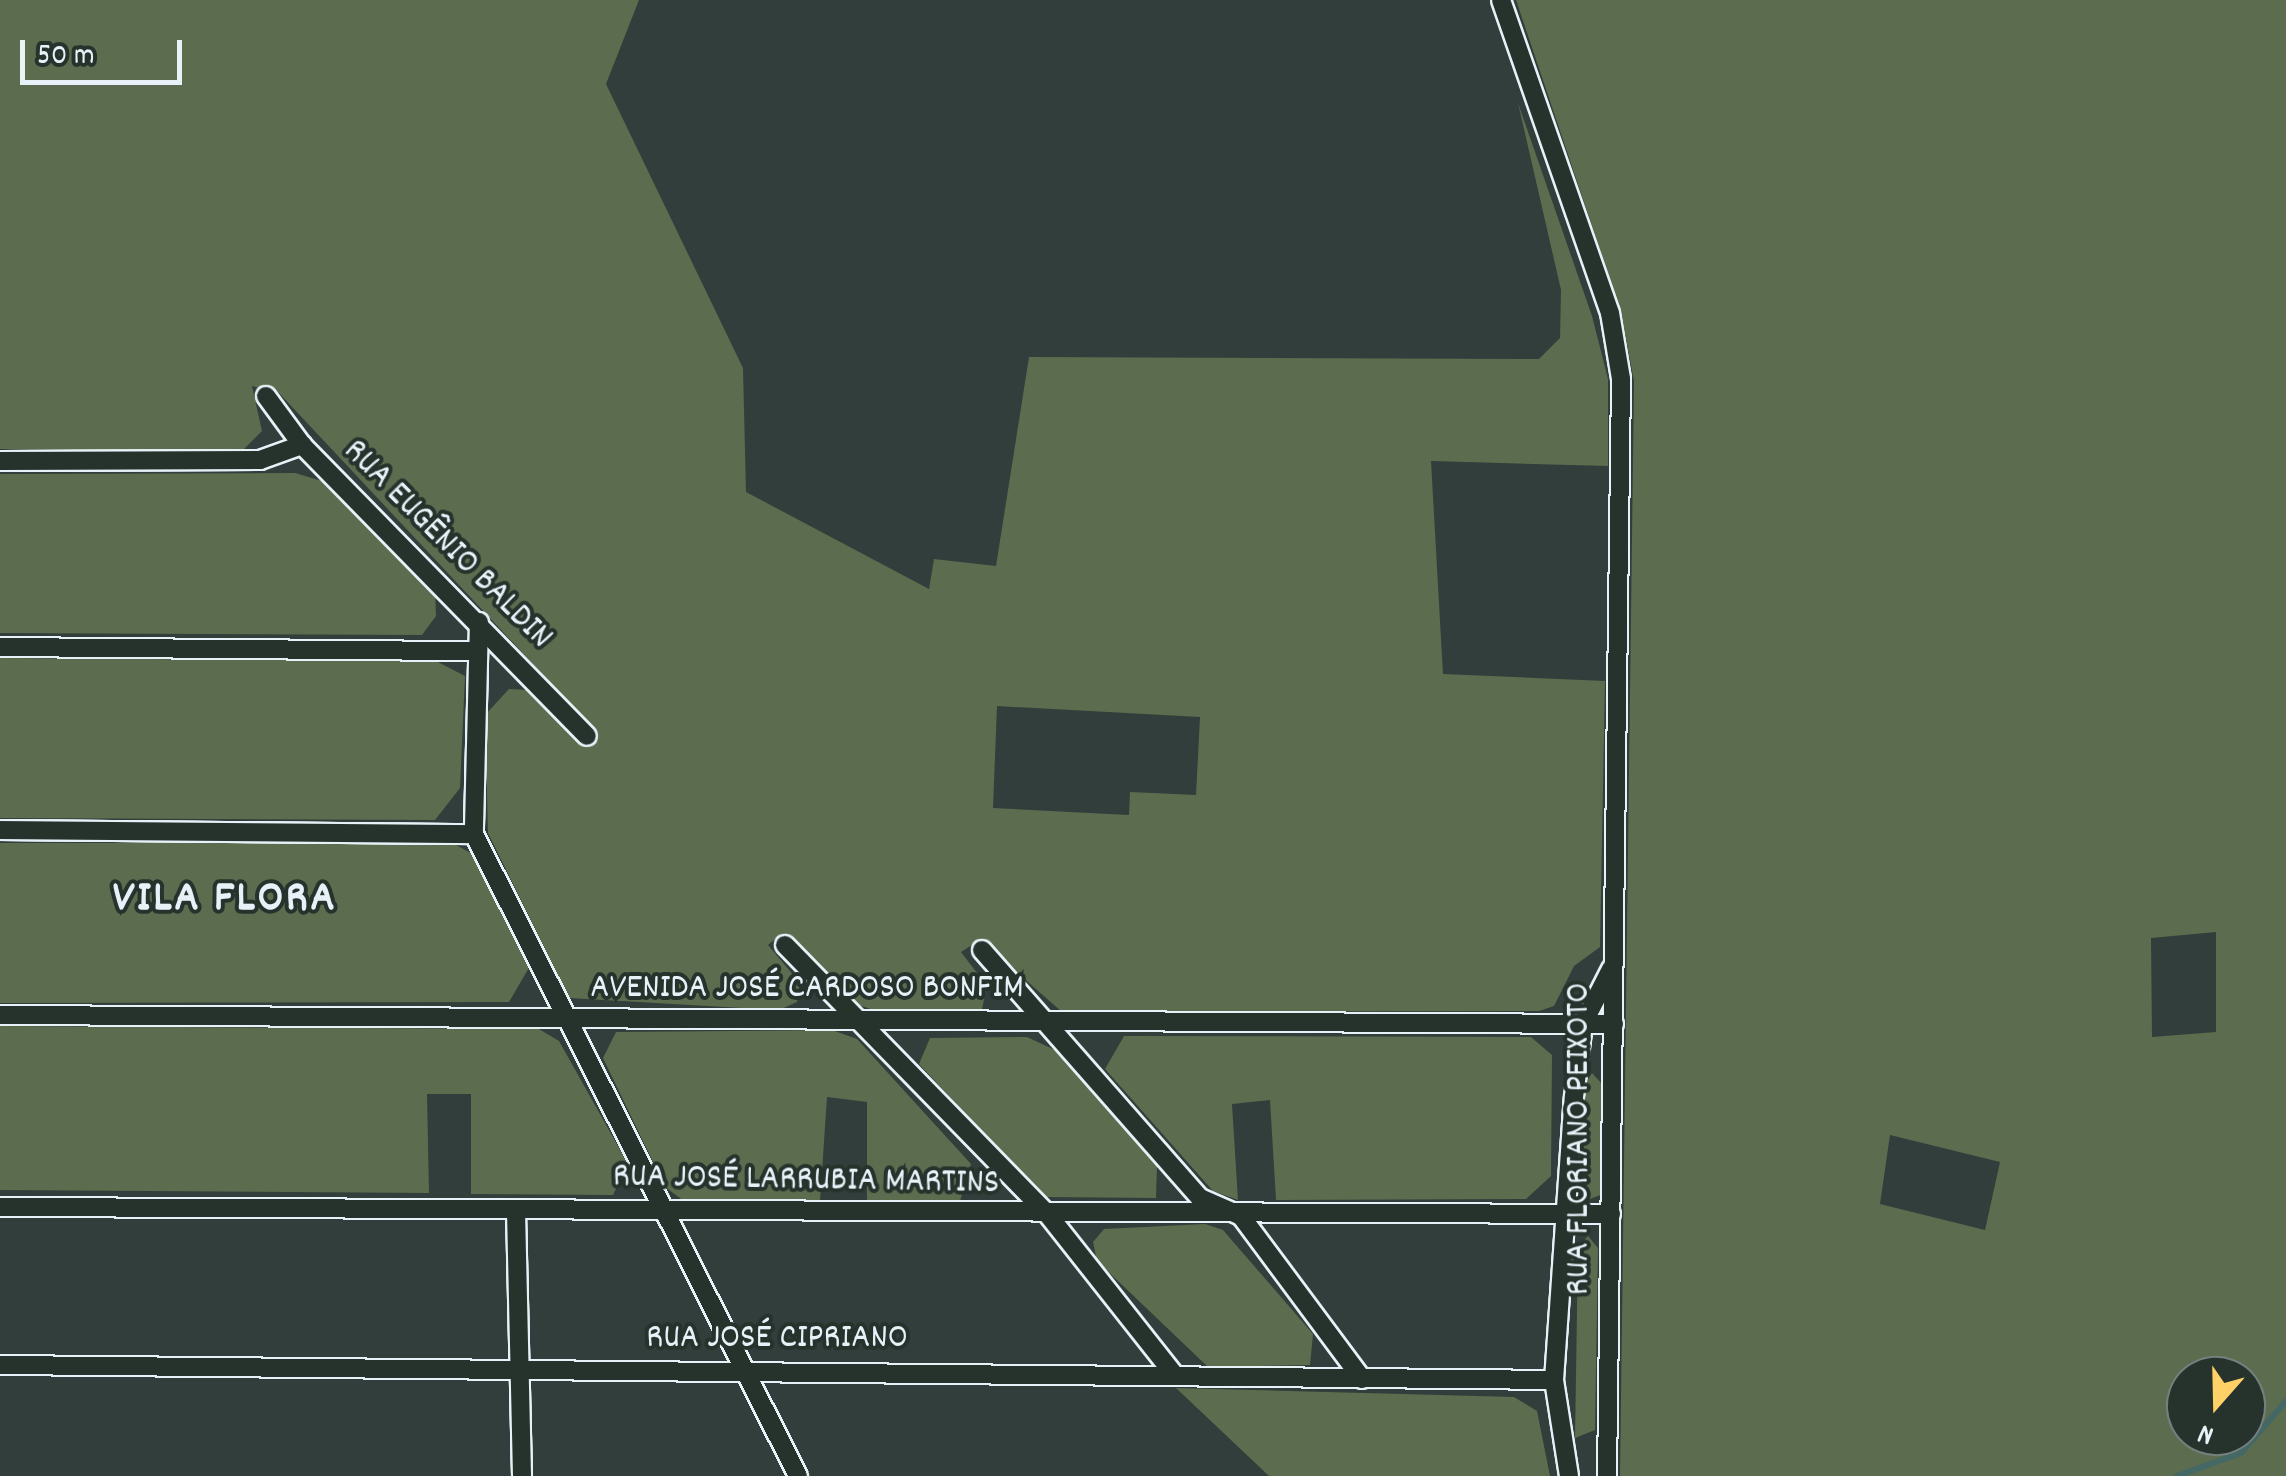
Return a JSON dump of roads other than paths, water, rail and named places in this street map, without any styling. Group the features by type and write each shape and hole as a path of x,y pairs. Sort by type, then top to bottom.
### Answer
{"street":[{"path":"1501,0 1610,313 1621,379 1614,964"},
{"name":"RUA EUGÊNIO BALDIN","path":"266,396 302,445 587,736"},
{"path":"0,461 260,460 302,445"},
{"path":"479,622 474,834 666,1211 739,1371 798,1476"},
{"path":"0,647 477,651"},
{"path":"0,830 474,834"},
{"path":"785,945 866,1021 1049,1216 1174,1374"},
{"path":"982,950 1053,1024 1200,1198 1241,1216 1362,1379"},
{"name":"RUA FLORIANO PEIXOTO","path":"1569,1476 1554,1380 1583,1024 1614,964"},
{"name":"RUA FLORIANO PEIXOTO","path":"1607,1476 1614,964"},
{"name":"AVENIDA JOSÉ CARDOSO BONFIM","path":"0,1015 1053,1024 1614,1024"},
{"name":"RUA JOSÉ LARRUBIA MARTINS","path":"0,1207 1049,1216 1611,1214"},
{"path":"516,1212 523,1371 522,1476"},
{"name":"RUA JOSÉ CIPRIANO","path":"0,1365 1554,1380"}],"waterway":[{"path":"2177,1476 2241,1453 2286,1401"}],"district":[{"name":"VILA FLORA","path":"225,901"}]}
